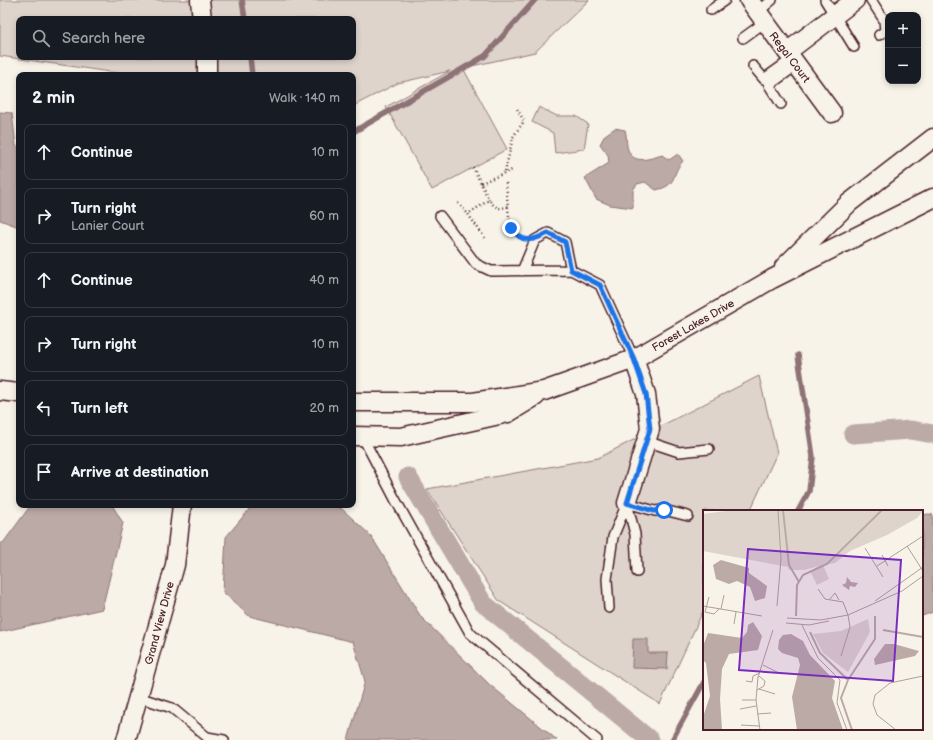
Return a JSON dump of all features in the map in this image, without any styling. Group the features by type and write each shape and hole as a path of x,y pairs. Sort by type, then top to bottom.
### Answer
{"street":[{"path":"200,0 202,16"},
{"path":"792,59 834,16 855,0"},
{"name":"Regal Court","path":"757,11 832,113"},
{"path":"207,60 207,72"},
{"name":"Forest Lakes Drive","path":"772,279 849,203 933,138"},
{"name":"Forest Lakes Drive","path":"356,402 473,402 544,391 634,359 772,279 933,198"},
{"path":"627,503 650,429 646,394 634,359"},
{"path":"0,391 16,393"},
{"name":"Forest Lakes Drive","path":"358,436 401,437 508,413 544,391"},
{"name":"Grand View Drive","path":"126,740 175,565 182,508"}],"lane":[{"path":"711,10 725,0"},
{"path":"743,38 757,11 772,0"},
{"path":"825,0 854,47"},
{"path":"872,0 884,20 885,31 879,36"},
{"path":"753,66 764,80 792,59"},
{"path":"781,104 769,85 792,59"},
{"path":"440,216 476,264 490,271 571,270 600,285 634,359"},
{"path":"522,271 535,240 548,233 565,242 571,270"},
{"path":"358,436 470,633 597,740"},
{"path":"646,441 680,452 709,449"},
{"path":"627,503 654,511 664,510 688,516"},
{"path":"627,503 635,534 637,572"},
{"path":"609,608 607,579 613,537 627,503"},
{"path":"138,697 172,708 207,737 224,740"}],"path":[{"path":"505,172 513,137 524,121 516,107"},
{"path":"473,167 489,200 495,207 501,209 509,206"},
{"path":"481,183 512,170"},
{"path":"506,183 511,228 520,238 535,240"},
{"path":"468,214 489,200"},
{"path":"458,202 485,238"}],"shaded area":[{"path":"0,0 589,0 535,52 463,68 507,149 432,190 386,107 450,71 398,83 356,104 356,72 110,72 28,60 356,60 356,16 16,16 16,58 0,56"},
{"path":"539,107 557,116 576,116 588,124 584,149 555,153 553,133 532,122"},
{"path":"0,112 12,113 16,146 16,226 0,220"},
{"path":"615,128 625,130 629,152 636,159 641,160 662,155 669,160 678,154 683,161 671,182 663,188 656,190 645,182 637,184 633,190 633,208 610,205 596,199 585,178 609,163 608,155 600,144 605,135"},
{"path":"759,376 777,453 750,510 703,510 703,611 660,704 499,601 427,489 598,458"},
{"path":"29,508 114,508 123,523 102,609 0,632 0,543 3,543"},
{"path":"250,508 341,508 371,536 421,617 490,685 557,740 348,740 365,681 353,642 249,616 223,592 226,537"},
{"path":"923,515 933,515 933,612 923,616"},
{"path":"633,639 648,639 648,653 668,653 667,669 632,668"}],"waterway":[{"path":"242,0 245,16"},
{"path":"356,130 485,56 535,0"},
{"path":"250,60 252,72"},
{"path":"798,355 813,457 809,491 799,510"},
{"path":"853,434 911,430 933,434"},
{"path":"408,477 483,603 650,740"},
{"path":"672,740 703,684"}],"route":[{"path":"511,228 520,238 535,240 548,233 565,242 571,270 600,285 634,359 646,394 650,429 627,503 654,511 664,510"}]}
